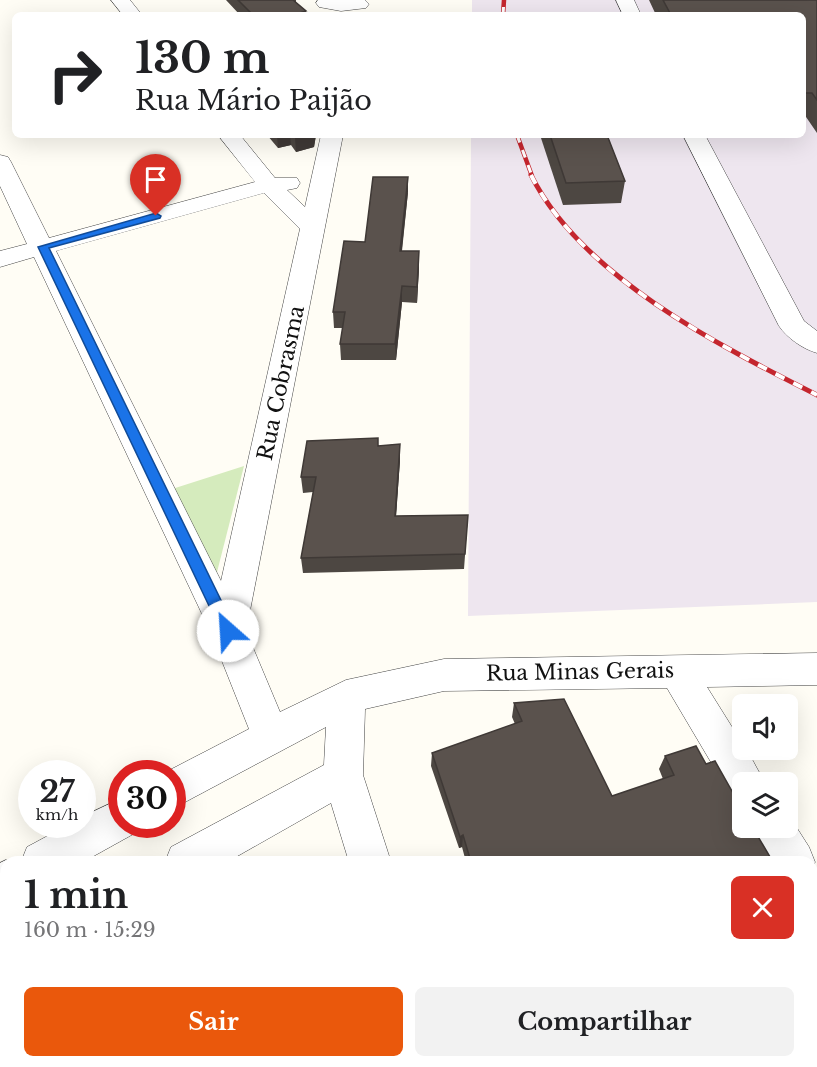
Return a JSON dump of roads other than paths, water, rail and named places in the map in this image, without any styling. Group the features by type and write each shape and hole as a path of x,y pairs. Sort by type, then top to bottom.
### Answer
{"street":[{"path":"120,0 130,12"},
{"path":"328,6 359,6"},
{"path":"231,138 269,184 314,229"},
{"name":"Rua Cobrasma","path":"228,631 331,138"},
{"path":"696,138 793,326 817,344"},
{"path":"0,162 228,631 271,736"},
{"path":"0,259 269,184 324,180"},
{"name":"Rua Minas Gerais","path":"186,782 346,698 444,675 817,669"},
{"path":"676,670 738,772"},
{"path":"346,698 343,775 368,856"},
{"path":"197,856 343,775"},
{"path":"53,856 108,826"},
{"path":"778,838 790,856"}],"railway":[{"path":"503,12 504,0"},
{"path":"518,138 532,176"},
{"path":"531,175 554,211 583,245 618,276 697,330 817,395"}]}
